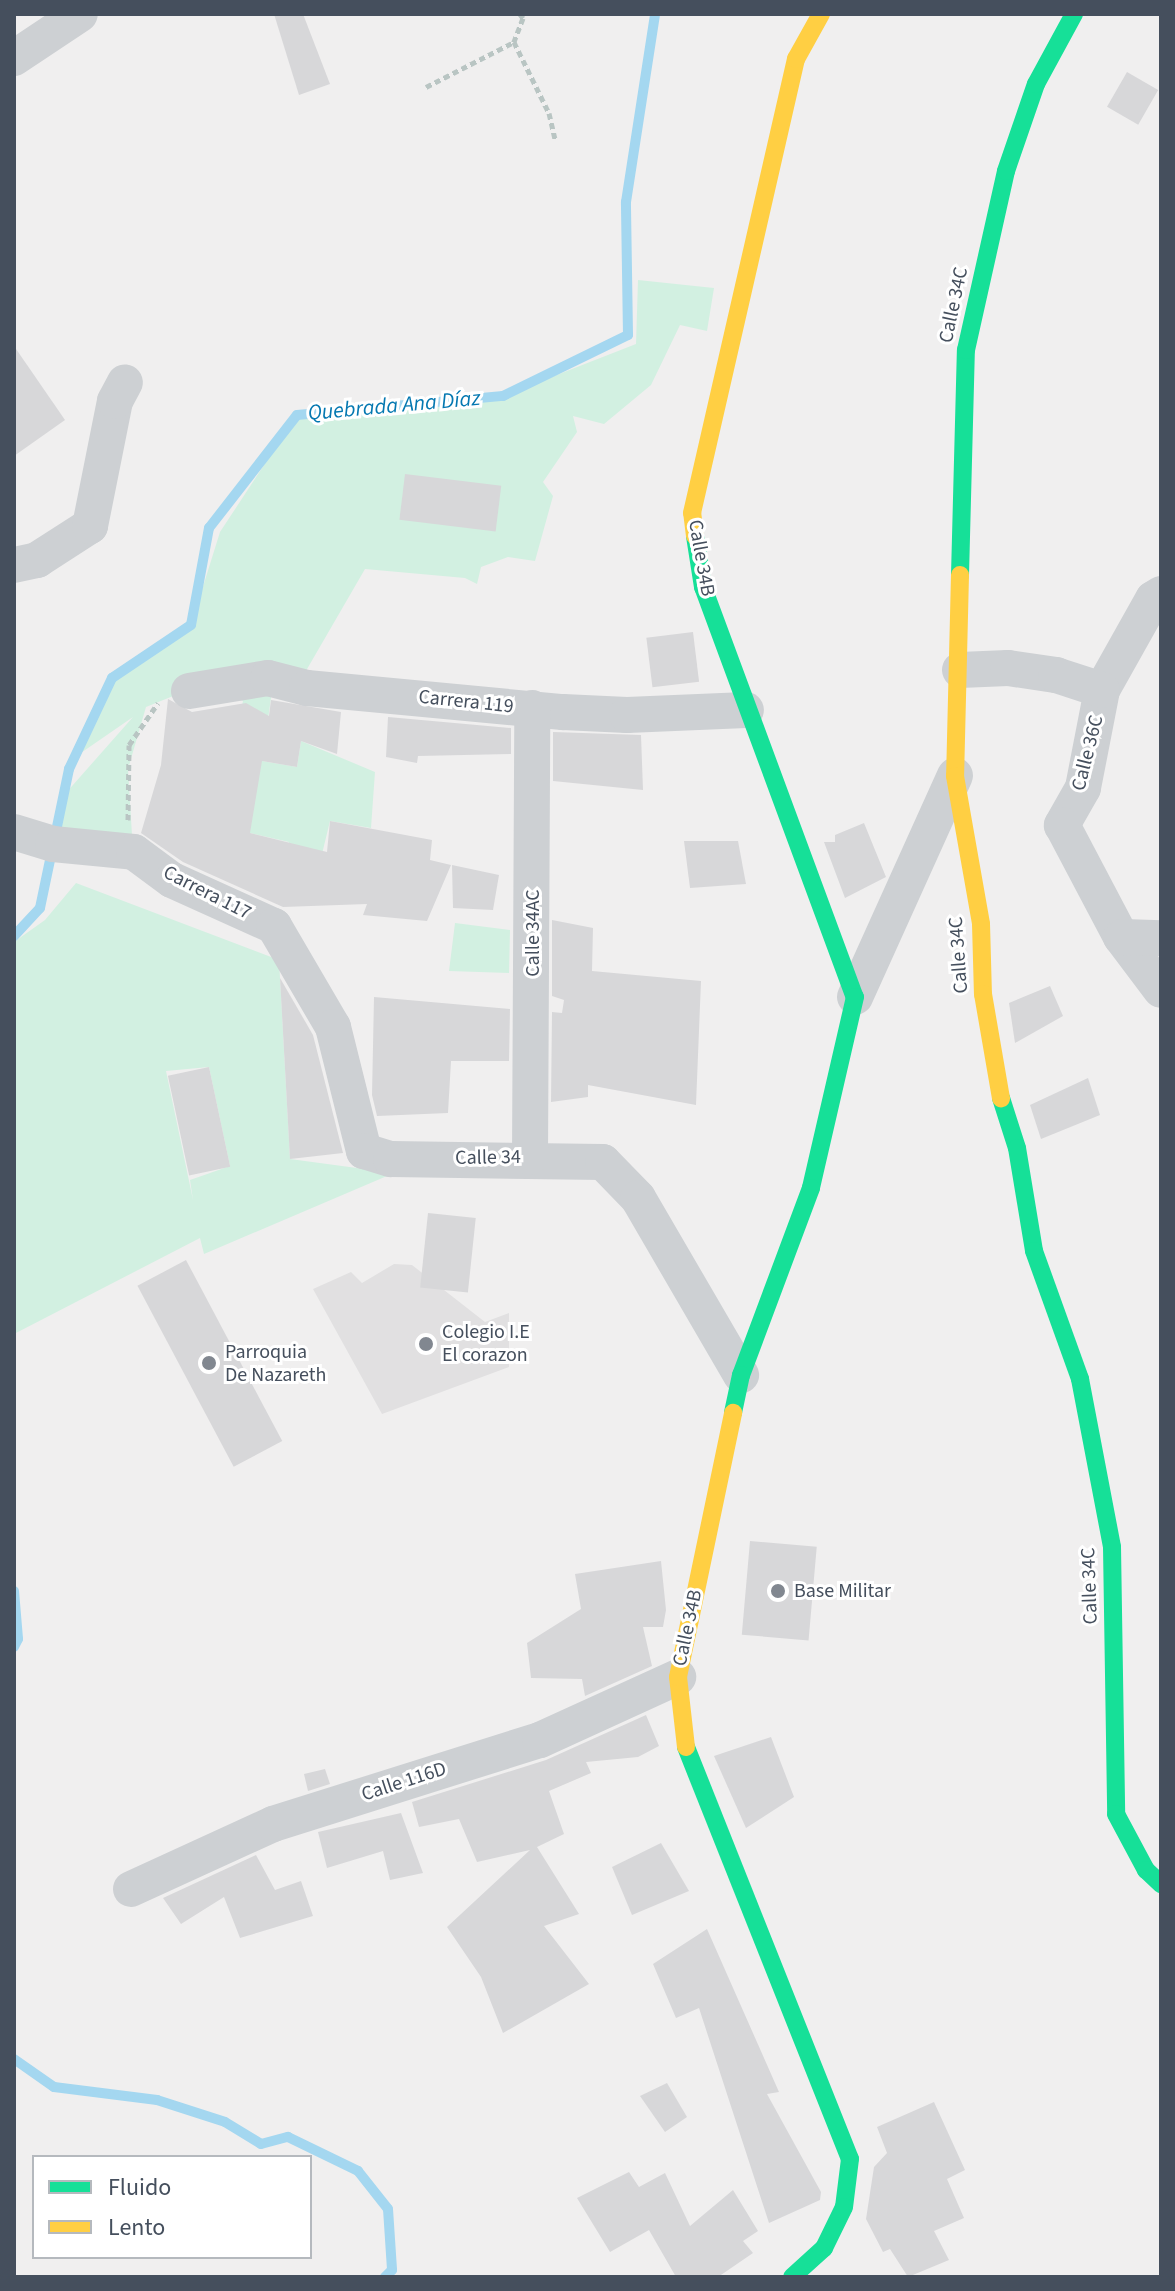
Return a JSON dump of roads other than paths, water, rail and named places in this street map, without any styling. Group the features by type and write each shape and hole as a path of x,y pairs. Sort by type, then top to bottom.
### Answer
{"street":[{"path":"14,58 80,14"},
{"name":"Calle 34B","path":"821,14 796,59 692,513 703,587 746,710 855,997"},
{"name":"Calle 34C","path":"1074,14 1036,84 1006,171 966,350 955,776 981,924 983,994 993,1071 1017,1148 1034,1251 1083,1393 1112,1547 1116,1814 1146,1870 1161,1884"},
{"path":"14,565 37,560 90,526 115,401 125,382"},
{"name":"Calle 36C","path":"1161,594 1153,599 1102,690 1083,788 1062,825 1123,937 1161,990"},
{"path":"960,670 1032,671 1102,690"},
{"name":"Carrera 119","path":"189,691 268,678 307,688 627,715 746,710"},
{"name":"Calle 34AC","path":"530,1157 532,708"},
{"name":"Calle 34B","path":"792,2277 824,2248 837,2221 850,2159 834,2109 691,1766 681,1728 678,1677 741,1375 811,1188 855,997 955,776"},
{"name":"Carrera 117","path":"14,832 53,844 138,855 172,880 274,926"},
{"name":"Calle 34","path":"274,926 333,1027 364,1151 391,1159 530,1157 603,1162 638,1198 741,1375"},
{"path":"1123,937 1161,938"},
{"name":"Calle 116D","path":"131,1889 273,1824 540,1740 678,1677"}],"waterway":[{"name":"Quebrada Ana Díaz","path":"14,936 40,908 69,769 112,678 191,625 209,528 297,415 503,396 628,335 626,202 655,14"},
{"name":"Quebrada Ana Díaz","path":"14,1591 18,1639 14,1647"},
{"name":"Quebrada Ana Díaz","path":"14,2059 54,2087 157,2100 225,2122 261,2144 288,2137 358,2171 388,2209 392,2270 385,2277"}],"place":[{"name":"Colegio I.E El corazon","path":"426,1344"},
{"name":"Parroquia De Nazareth","path":"209,1363"},
{"name":"Base Militar","path":"778,1591"}]}
